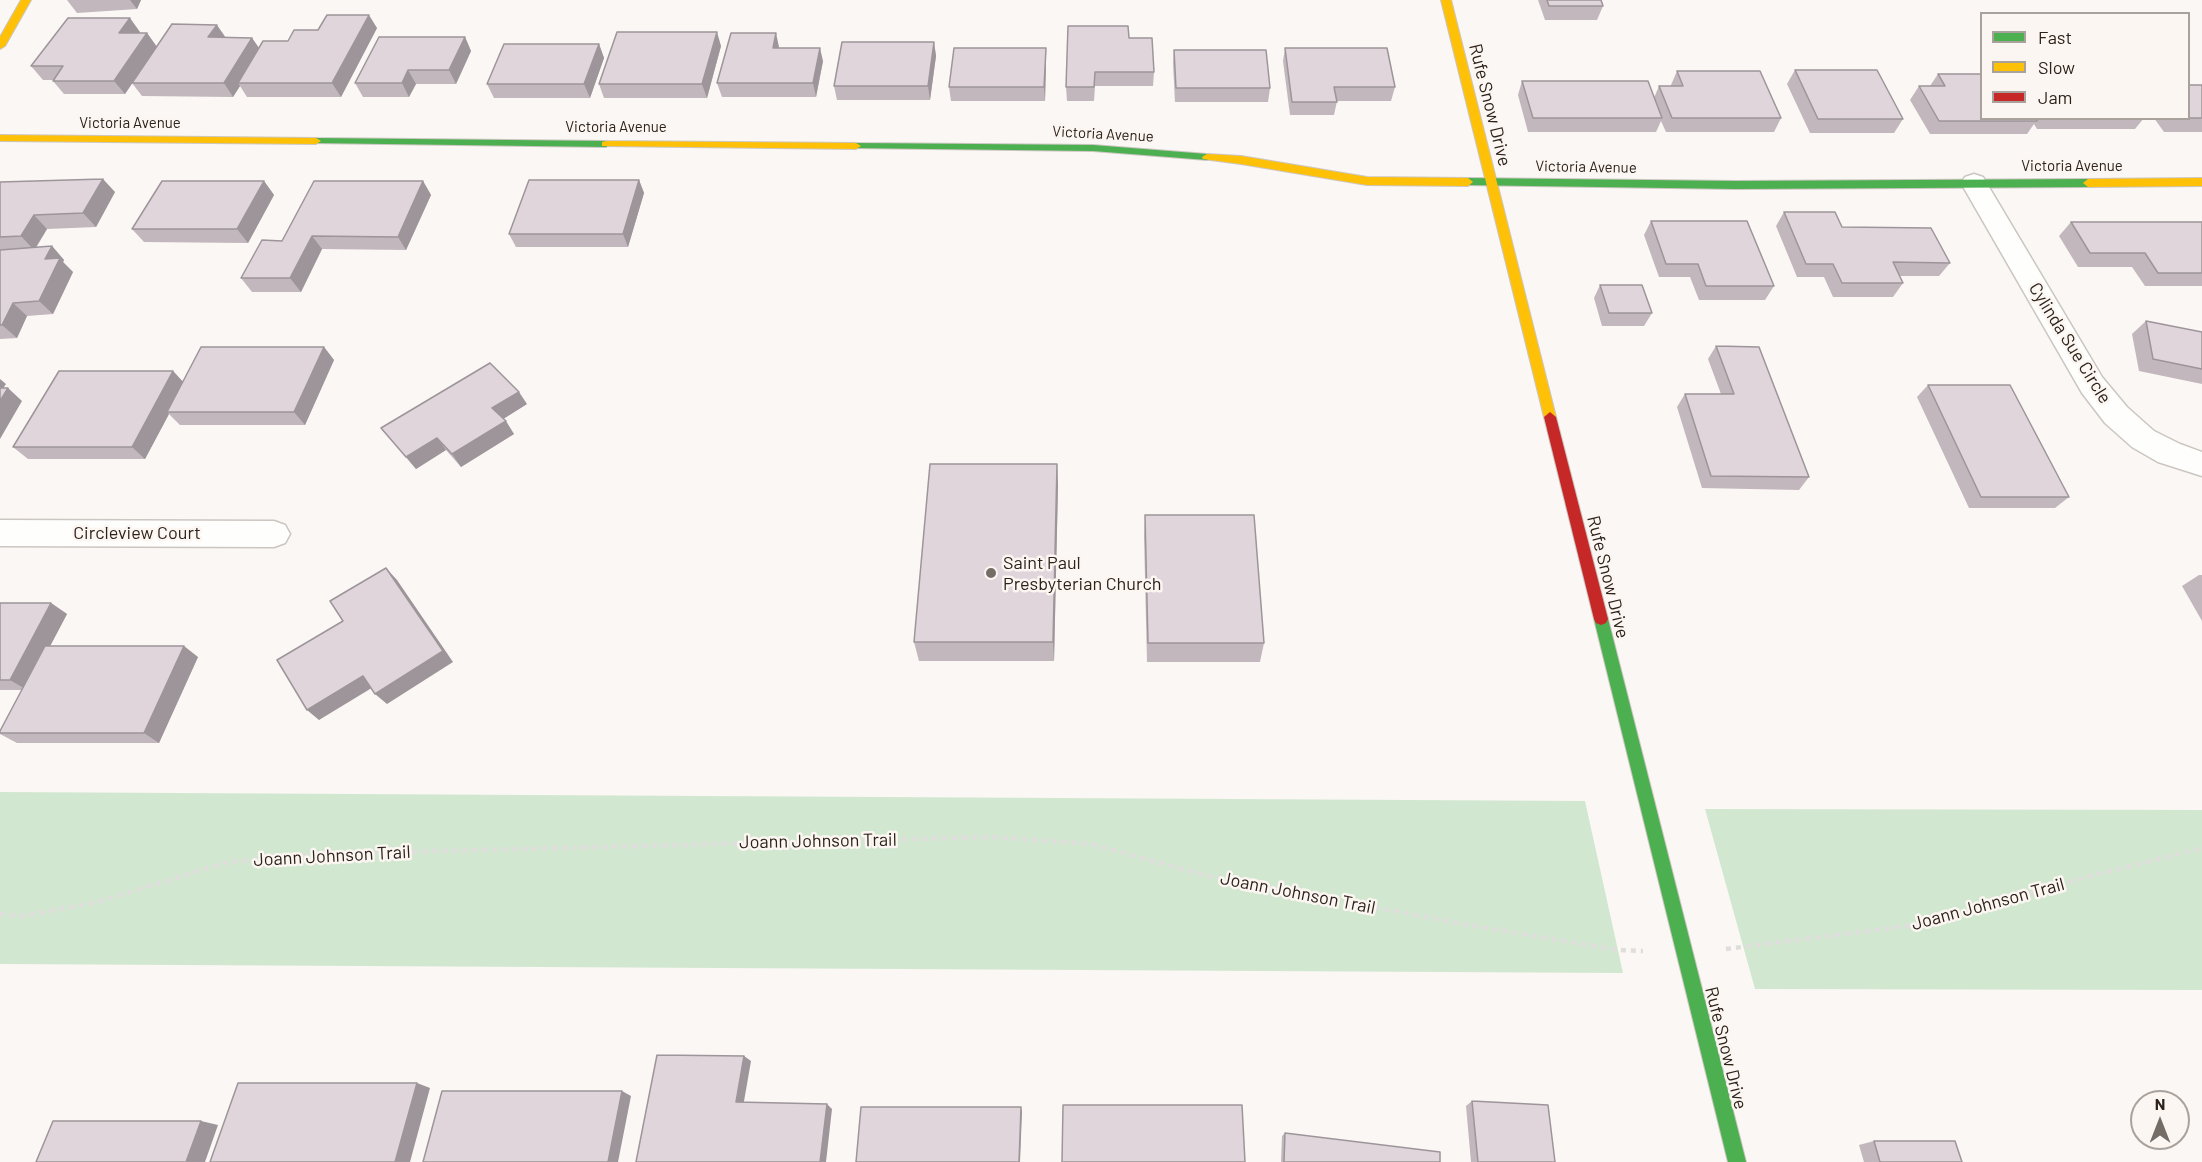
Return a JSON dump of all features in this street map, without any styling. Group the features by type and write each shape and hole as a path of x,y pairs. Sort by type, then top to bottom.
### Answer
{"street":[{"path":"0,46 26,0"},
{"name":"Rufe Snow Drive","path":"1446,0 1737,1162"},
{"name":"Victoria Avenue","path":"0,138 1093,148 1241,159 1367,181 1736,185 2202,182"},
{"name":"Cylinda Sue Circle","path":"1974,183 2092,386 2110,408 2143,439 2169,453 2202,464"},
{"name":"Circleview Court","path":"0,533 274,534"}],"path":[{"name":"Joann Johnson Trail","path":"0,914 22,916 94,903 228,862 324,854 992,837 1091,844 1208,876 1474,926 1633,951"},
{"name":"Joann Johnson Trail","path":"1734,949 1932,923 2079,879 2202,848"}],"green space":[{"path":"0,792 1585,801 1623,973 0,964"},
{"path":"1705,809 2202,810 2202,990 1755,989"}],"building":[{"path":"1547,0 1601,0 1603,6 1549,6"},
{"path":"327,15 369,15 332,83 238,83 263,41 288,41 294,30 318,30"},
{"path":"68,18 130,18 119,33 147,33 114,81 53,81 63,66 31,66"},
{"path":"172,24 217,25 208,37 252,38 224,83 132,83"},
{"path":"1068,26 1128,26 1129,38 1152,38 1154,72 1095,72 1094,87 1066,87"},
{"path":"617,32 717,32 702,84 599,84"},
{"path":"731,33 776,33 773,48 820,48 813,83 717,83"},
{"path":"379,37 465,37 449,70 408,70 402,83 355,83"},
{"path":"842,42 934,42 928,86 834,86"},
{"path":"504,44 599,44 584,84 487,84"},
{"path":"954,48 1046,48 1044,87 949,87"},
{"path":"1285,48 1387,48 1395,87 1334,87 1337,102 1292,102"},
{"path":"1174,50 1266,50 1270,88 1176,88"},
{"path":"1795,70 1877,70 1903,119 1818,119"},
{"path":"1677,71 1760,71 1781,118 1672,118 1659,86 1683,86"},
{"path":"1938,74 1980,74 1980,120 2037,121 1939,121 1919,86 1945,86"},
{"path":"1522,81 1648,81 1662,118 1533,118"},
{"path":"2190,85 2202,85 2202,118 2190,118"},
{"path":"103,179 83,213 34,215 21,236 0,237 0,182"},
{"path":"529,180 639,180 623,234 509,234"},
{"path":"162,181 264,181 237,229 132,229"},
{"path":"314,181 423,181 398,237 312,236 290,278 241,278 262,240 282,241"},
{"path":"1784,212 1835,212 1842,227 1931,228 1950,263 1893,262 1903,283 1842,283 1833,264 1806,264"},
{"path":"1651,221 1747,221 1774,286 1706,286 1698,264 1666,264"},
{"path":"2071,222 2202,222 2202,273 2158,273 2145,253 2090,253"},
{"path":"52,246 45,259 60,258 39,301 13,303 0,325 0,250"},
{"path":"1600,285 1642,285 1652,313 1609,313"},
{"path":"2146,321 2202,332 2202,369 2153,359"},
{"path":"1716,346 1759,347 1809,477 1711,476 1685,394 1734,394"},
{"path":"201,347 324,347 294,412 167,412"},
{"path":"490,363 519,392 492,408 506,421 452,454 437,438 406,457 381,428"},
{"path":"59,371 173,371 132,447 13,447"},
{"path":"1928,385 2010,385 2069,497 1981,497"},
{"path":"0,388 8,388 0,401"},
{"name":"Saint Paul Presbyterian Church","path":"930,464 1057,464 1053,642 914,642"},
{"path":"1145,515 1254,515 1264,643 1148,643"},
{"path":"386,568 443,651 375,694 363,676 307,710 277,660 343,621 330,601"},
{"path":"0,603 51,603 10,680 0,680"},
{"path":"45,646 184,646 144,733 0,733"},
{"path":"657,1055 744,1056 736,1102 827,1104 820,1162 636,1162"},
{"path":"238,1083 417,1083 395,1162 210,1162"},
{"path":"442,1091 622,1091 608,1162 423,1162"},
{"path":"1472,1101 1548,1105 1555,1162 1478,1162"},
{"path":"1063,1105 1242,1105 1245,1162 1062,1162"},
{"path":"861,1107 1021,1107 1019,1162 856,1162"},
{"path":"53,1121 201,1121 186,1162 36,1162"},
{"path":"1285,1133 1440,1152 1440,1162 1284,1162"},
{"path":"1874,1141 1955,1141 1962,1162 1880,1162"}],"traffic: fast":[{"path":"316,141 606,144"},
{"path":"856,146 1093,148 1207,157"},
{"path":"1468,182 1736,185 2088,183"},
{"path":"1601,619 1737,1162"}],"traffic: slow":[{"path":"0,46 26,0"},
{"path":"1446,0 1550,417"},
{"path":"0,138 316,141"},
{"path":"606,144 856,146"},
{"path":"1207,157 1241,160 1367,181 1468,182"},
{"path":"2088,183 2202,182"}],"traffic: jam":[{"path":"1550,417 1601,619"}],"place":[{"name":"Saint Paul Presbyterian Church","path":"991,573"}]}
